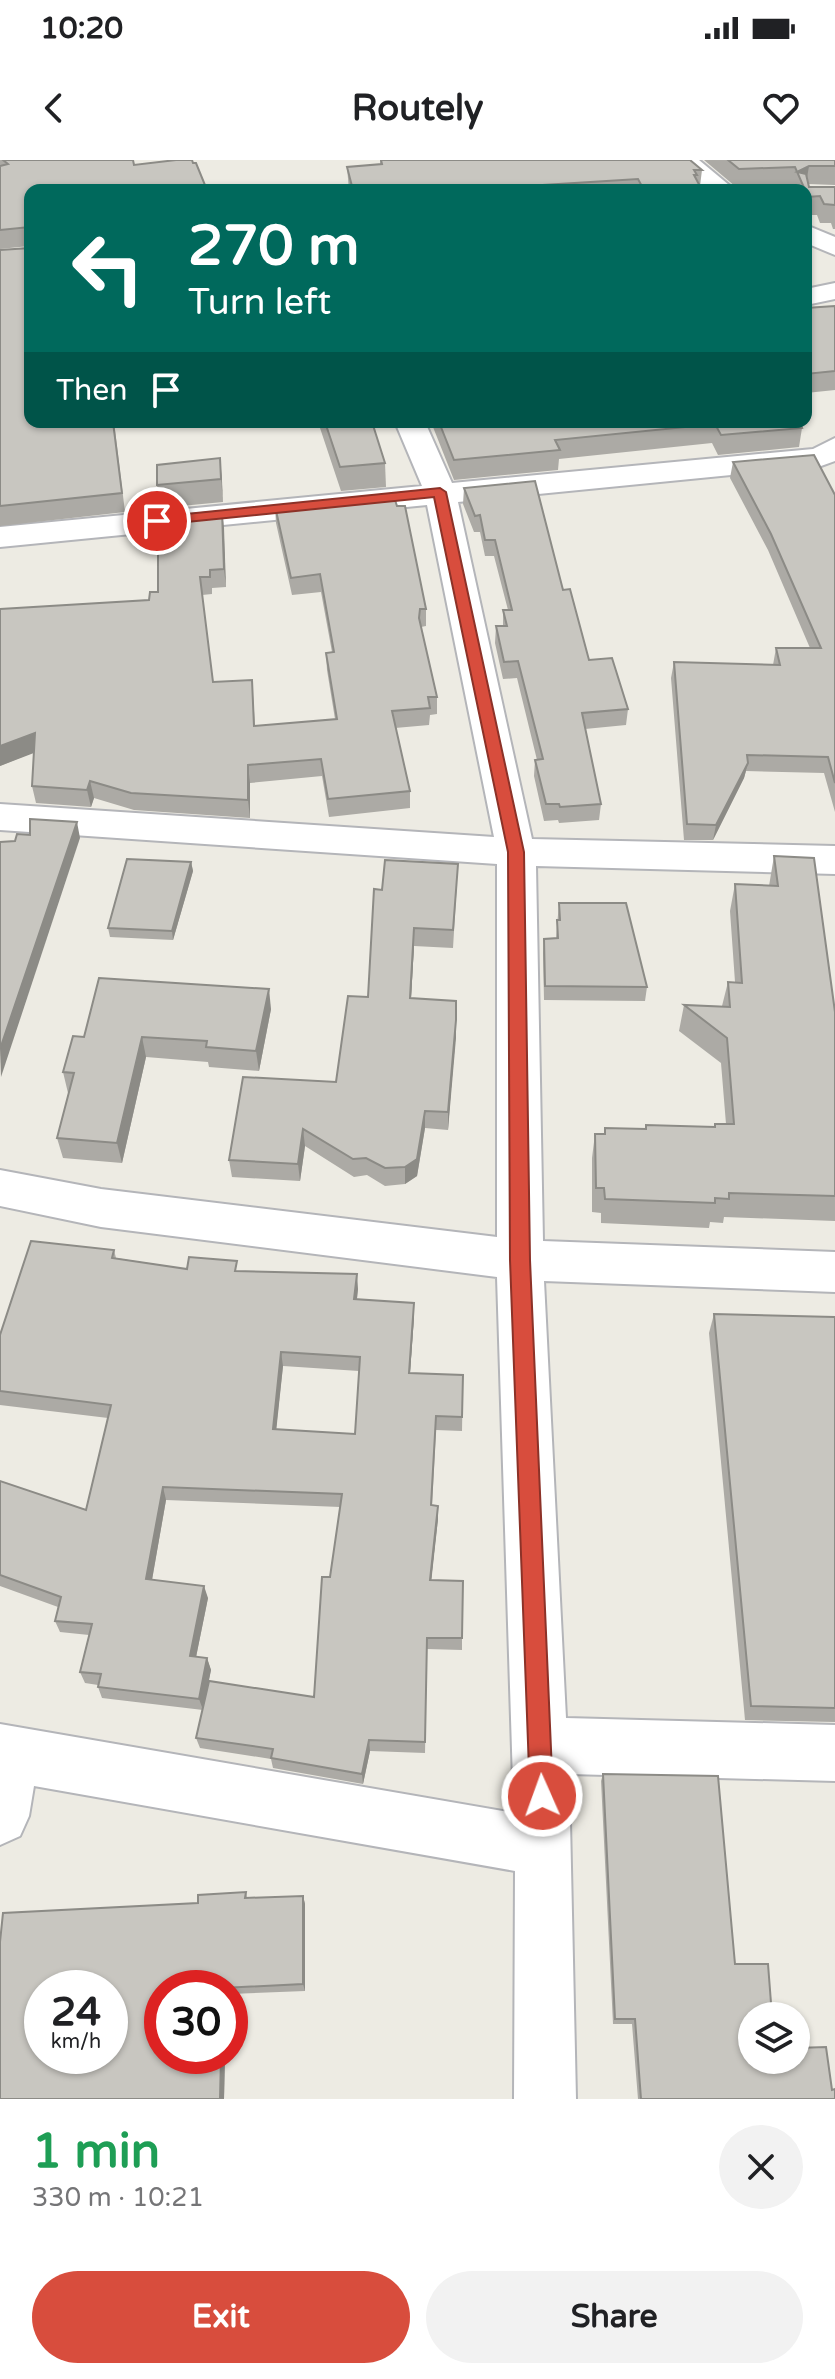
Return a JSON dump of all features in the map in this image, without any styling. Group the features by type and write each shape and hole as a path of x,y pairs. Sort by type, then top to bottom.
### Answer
{"street":[{"path":"683,160 714,184"},
{"path":"812,236 835,247"},
{"path":"812,296 835,291"},
{"path":"413,428 440,492 516,852 520,1260 544,1847 545,2099"},
{"path":"0,537 830,456"},
{"path":"0,817 516,852 835,860"},
{"path":"0,1188 101,1208 520,1260 835,1272"},
{"path":"539,1745 835,1753"},
{"path":"0,1816 5,1753 544,1847"}],"building":[{"path":"3,160 133,160 134,165 192,160 205,184 24,184 24,228 0,230 0,166 8,164"},
{"path":"381,160 690,160 702,170 694,170 699,184 641,184 638,179 559,184 351,184 347,167 382,164"},
{"path":"728,160 835,160 835,166 809,166 797,172 795,167 739,169"},
{"path":"797,172 806,174 808,184 802,184"},
{"path":"812,187 835,187 835,205 824,204 820,196 812,197"},
{"path":"24,248 24,428 114,428 122,493 0,506 0,250"},
{"path":"835,306 835,371 812,373 812,308"},
{"path":"327,428 374,428 385,463 340,467"},
{"path":"441,428 675,428 555,440 560,450 454,460"},
{"path":"717,428 802,428 721,435"},
{"path":"814,455 835,495 835,783 828,757 747,755 748,763 716,825 687,824 674,662 780,665 776,648 821,648 771,534 733,462"},
{"path":"220,458 221,479 157,485 157,465"},
{"path":"535,481 563,590 570,589 589,660 612,658 628,709 582,713 601,804 560,807 559,804 546,804 535,760 543,759 518,661 504,662 496,626 507,626 503,610 512,610 495,540 485,540 480,515 475,516 464,488"},
{"path":"393,494 397,506 405,506 426,609 420,609 419,618 437,697 428,697 430,708 392,711 410,791 328,799 321,759 248,765 248,800 131,793 90,781 87,790 32,786 35,733 0,746 0,609 149,600 150,592 158,592 158,517 222,511 224,569 210,570 210,577 200,577 213,682 252,680 254,726 337,719 326,653 334,652 320,574 291,578 275,506"},
{"path":"30,819 77,822 0,1049 0,842 15,841 17,834 30,835"},
{"path":"774,856 814,858 835,1012 835,1196 729,1193 729,1199 715,1198 715,1203 605,1199 604,1188 596,1188 595,1134 605,1134 605,1128 646,1129 646,1125 715,1127 715,1124 734,1124 727,1038 684,1005 730,1007 728,982 742,983 735,884 778,886"},
{"path":"127,859 191,862 172,931 108,928"},
{"path":"385,860 458,864 453,930 414,928 410,998 456,1001 448,1112 425,1111 417,1159 405,1167 385,1168 366,1158 353,1159 303,1129 298,1164 229,1160 243,1077 336,1082 348,996 368,997 374,889 382,890"},
{"path":"559,903 626,903 647,987 545,986 544,939 558,938"},
{"path":"99,978 269,989 256,1051 206,1047 207,1041 142,1037 117,1143 57,1138 74,1073 63,1072 73,1036 84,1037"},
{"path":"31,1241 114,1250 112,1258 187,1269 189,1257 237,1261 235,1271 357,1274 354,1299 414,1303 409,1373 463,1375 462,1417 436,1416 431,1505 438,1506 430,1580 463,1581 462,1638 427,1638 425,1742 369,1740 362,1774 271,1758 273,1749 196,1738 209,1681 314,1697 322,1577 330,1577 342,1494 163,1487 146,1579 204,1586 190,1656 207,1658 199,1699 98,1687 101,1674 80,1672 92,1624 55,1621 61,1597 0,1575 0,1481 86,1510 111,1405 0,1391 0,1335","holes":["281,1352 360,1357 355,1434 273,1429"]},
{"path":"714,1314 835,1317 835,1708 751,1706"},
{"path":"603,1774 718,1776 735,1964 768,1964 771,2002 738,2002 738,2074 810,2074 810,2048 826,2047 835,2099 641,2099 635,2019 615,2019"},
{"path":"246,1892 245,1898 303,1896 303,1984 248,1987 248,1970 144,1970 144,2074 221,2074 220,2099 0,2099 0,1942 3,1913 198,1903 198,1895"}],"route":[{"path":"157,521 440,492 516,852 520,1260 542,1796"}]}
